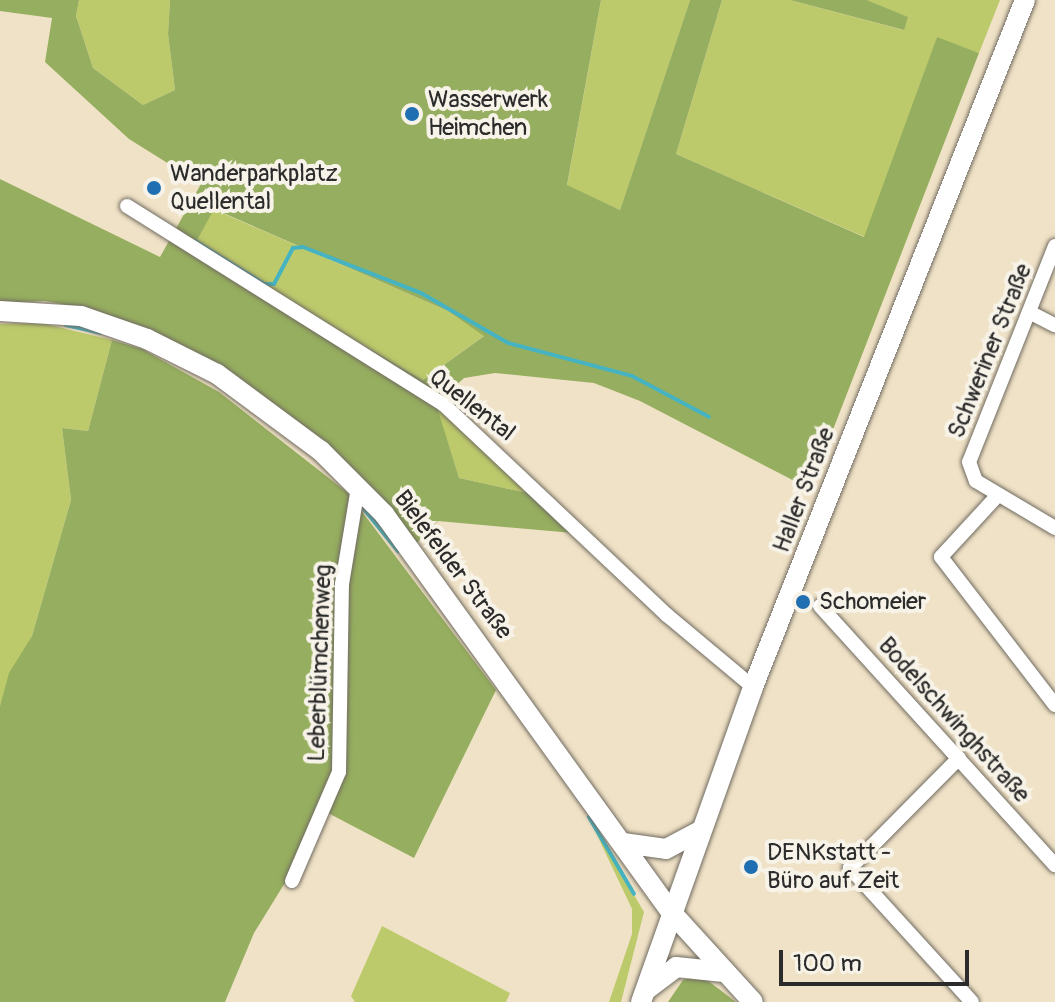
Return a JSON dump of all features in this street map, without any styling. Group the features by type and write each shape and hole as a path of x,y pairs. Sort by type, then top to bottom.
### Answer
{"main road":[{"name":"Haller Straße","path":"642,997 753,687 1025,0"},
{"name":"Bielefelder Straße","path":"0,311 81,316 183,355 282,419 358,487 440,588 672,913 753,1002"},
{"path":"623,843 666,849 701,830"},
{"path":"642,997 676,967 724,972"}],"street":[{"name":"Quellental","path":"127,206 443,404 667,615 753,687"},
{"name":"Schweriner Straße","path":"998,495 969,472 1055,246"},
{"path":"1029,312 1055,325"},
{"name":"Leberblümchenweg","path":"292,881 339,772 342,584 358,487"},
{"path":"1055,528 998,495 941,557 1055,705"},
{"name":"Bodelschwinghstraße","path":"820,606 1055,865"},
{"path":"959,758 850,868 972,1002"}],"green space":[{"path":"0,0 79,0 76,16 93,68 143,105 175,90 168,34 170,0 601,0 567,185 620,210 690,0 722,0 676,154 864,237 937,37 979,53 810,489 640,401 594,383 495,373 464,378 436,404 459,478 536,495 573,533 438,521 417,543 222,368 152,330 83,308 45,301 0,303 0,179 160,257 201,184 129,139 45,62 52,18 0,11","holes":["214,209 448,311 484,336 423,380 194,246"]},
{"path":"79,0 170,0 168,34 175,90 143,105 93,68 76,16"},
{"path":"601,0 690,0 620,210 567,186"},
{"path":"722,0 790,0 903,30 907,17 867,0 1000,0 979,53 937,38 865,237 676,154"},
{"path":"790,0 867,0 908,17 904,30"},
{"path":"213,209 448,311 485,335 423,380 194,246"},
{"path":"41,323 112,340 88,431 62,428 71,500 32,636 0,706 0,324"},
{"path":"112,340 142,349 219,392 348,493 496,690 414,858 328,813 254,933 225,1002 0,1002 0,706 9,673 32,636 71,500 62,428 88,431"},
{"path":"435,404 536,495 459,478"},
{"path":"588,816 644,912 621,1002 609,1002 632,934 632,909"},
{"path":"382,926 510,993 506,1002 355,1002 351,996"},
{"path":"693,977 707,980 736,1002 668,1002 683,980"}],"waterway":[{"path":"195,241 264,284 274,284 293,248 303,247 421,293 508,343 632,376 709,417"},
{"path":"66,325 100,333"},
{"path":"359,503 398,551"},
{"path":"589,817 634,894"}],"place":[{"name":"Wasserwerk Heimchen","path":"412,114"},
{"name":"Wanderparkplatz Quellental","path":"154,188"},
{"name":"Schomeier","path":"803,602"},
{"name":"DENKstatt - Büro auf Zeit","path":"751,867"}]}
